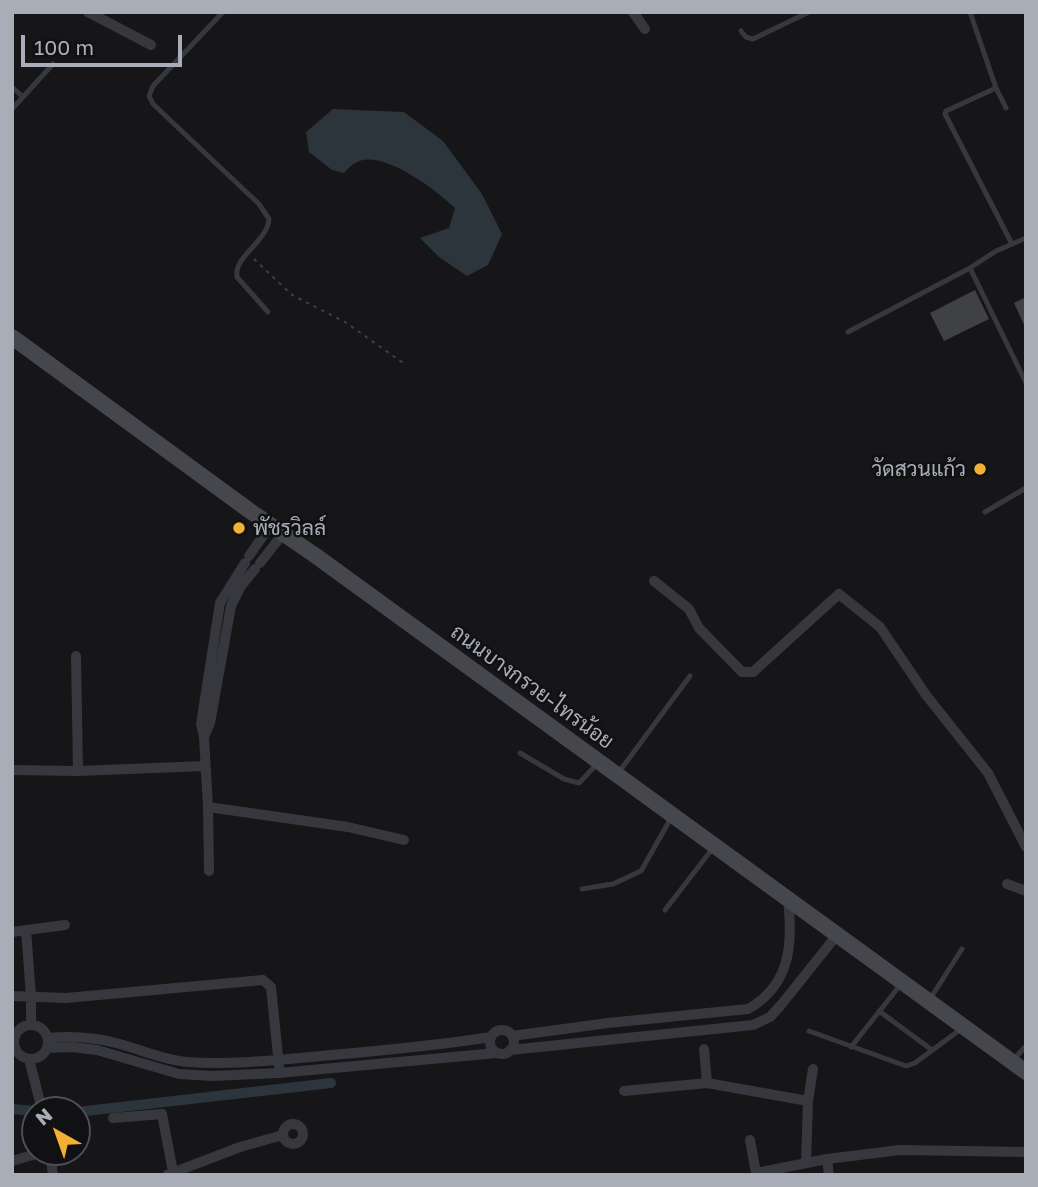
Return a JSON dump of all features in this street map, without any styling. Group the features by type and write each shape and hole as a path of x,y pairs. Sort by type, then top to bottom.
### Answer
{"main road":[{"name":"ถนนบางกรวย-ไทรน้อย","path":"12,337 1026,1072"}],"street":[{"path":"88,12 150,45"},
{"path":"632,12 645,29"},
{"path":"209,871 204,737 210,723 226,605 247,559 276,530"},
{"path":"226,605 258,566 276,530"},
{"path":"654,581 689,609 699,628 742,672 753,672 839,594 880,627 926,695 988,773 1026,846"},
{"path":"76,656 78,771"},
{"path":"12,770 78,771 205,766"},
{"path":"208,807 348,827 404,840"},
{"path":"1007,884 1026,891"},
{"path":"47,1043 97,1050 178,1074 213,1076 279,1073 439,1051 491,1037 501,1030 512,1036 748,1009 763,1001 784,973 791,929 788,899"},
{"path":"12,932 65,925"},
{"path":"26,930 31,1025"},
{"path":"47,1043 78,1036 117,1043 185,1062 439,1051 502,1054 510,1050 753,1025 769,1017 837,935"},
{"path":"784,973 797,982"},
{"path":"12,996 66,998 262,980 271,987 279,1073"},
{"path":"705,1013 705,1030"},
{"path":"608,1023 608,1040"},
{"path":"31,1025 41,1028 47,1043 41,1056 30,1059 20,1056 13,1046 20,1028 31,1025"},
{"path":"510,1050 514,1044 512,1036"},
{"path":"491,1037 491,1046 497,1053"},
{"path":"704,1049 707,1083"},
{"path":"30,1059 40,1096"},
{"path":"806,1163 808,1101 813,1069"},
{"path":"624,1091 707,1083 808,1101"},
{"path":"113,1118 162,1114 170,1173 240,1147 283,1135"},
{"path":"750,1140 756,1173 827,1159 900,1150 1026,1152"},
{"path":"827,1159 829,1175"}],"lane":[{"path":"223,12 153,86 149,96 153,104 259,204 269,219 268,228 237,268 237,277 268,312"},
{"path":"741,31 746,37 753,39 809,12"},
{"path":"970,12 996,88 1006,108"},
{"path":"12,109 52,64"},
{"path":"12,87 23,97"},
{"path":"996,88 946,111 945,114 1012,244"},
{"path":"848,332 1026,238"},
{"path":"970,268 1026,383"},
{"path":"985,512 1026,488"},
{"path":"617,775 690,676"},
{"path":"520,753 564,779 579,783 599,761"},
{"path":"582,889 613,884 641,871 673,815"},
{"path":"665,910 715,846"},
{"path":"929,1002 962,949"},
{"path":"851,1046 902,983"},
{"path":"879,1011 932,1050"},
{"path":"809,1031 906,1066 915,1063 963,1027"},
{"path":"1012,1062 1026,1046"}],"path":[{"path":"248,253 292,295 345,322 406,365"}],"shaded area":[{"path":"333,109 404,112 443,141 482,194 502,234 488,265 467,276 439,257 420,238 449,228 455,208 409,173 381,161 368,160 357,162 344,173 332,170 309,152 306,132"}],"building":[{"path":"975,290 989,319 944,341 930,313"},
{"path":"1026,297 1026,329 1014,303"}],"waterway":[{"path":"91,1110 331,1083"},
{"path":"12,1109 21,1110"}],"place":[{"name":"วัดสวนแก้ว","path":"980,469"},
{"name":"พัชรวิลล์","path":"239,528"}]}
